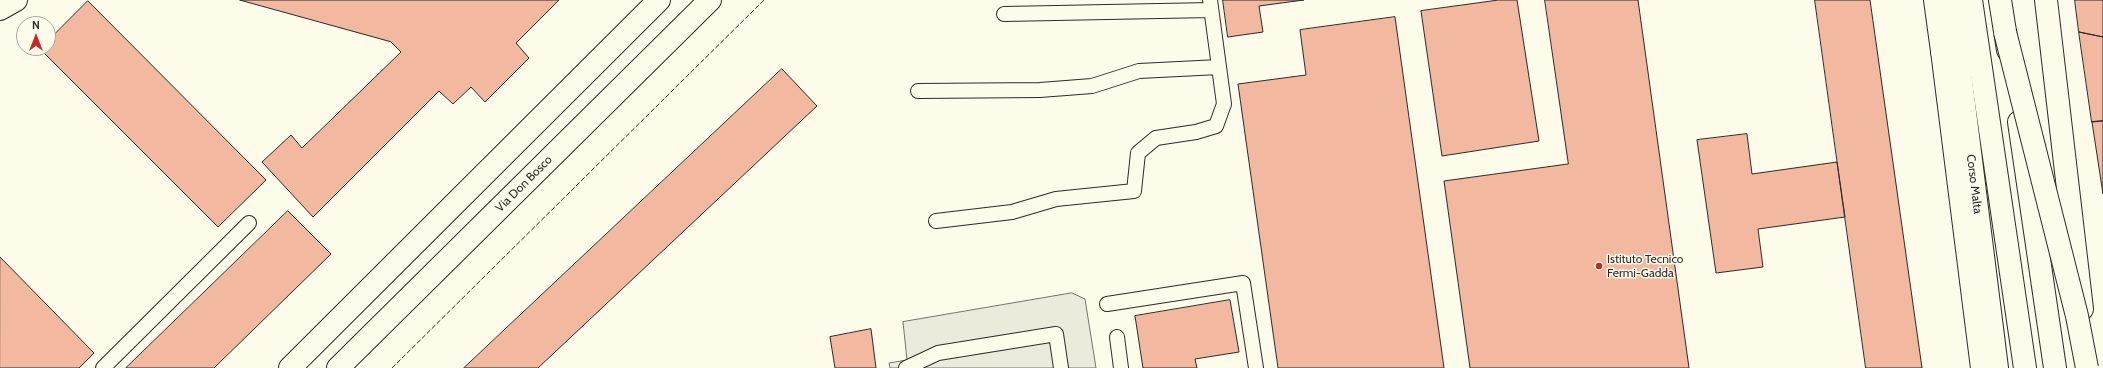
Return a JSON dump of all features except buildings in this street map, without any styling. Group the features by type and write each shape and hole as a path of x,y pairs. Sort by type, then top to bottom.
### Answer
{"main road":[{"path":"0,9 16,0"},
{"path":"290,368 659,0"},
{"name":"Via Don Bosco","path":"338,368 710,0"},
{"path":"1935,0 1982,368"},
{"name":"Corso Malta","path":"1951,0 1997,368"},
{"path":"1971,0 2025,368"},
{"path":"2000,0 2030,192 2055,368"},
{"path":"2046,0 2083,312 2085,368"},
{"path":"2005,32 2077,316 2085,368"}],"lane":[{"path":"936,221 1012,212 1056,199 1134,191 1138,153 1156,138 1196,132 1216,126 1224,104 1210,5 1004,14"},
{"path":"918,91 1040,90 1092,86 1139,71 1219,67"},
{"path":"103,368 249,223"},
{"path":"1107,304 1243,283 1256,368"},
{"path":"906,368 938,353 1056,334 1061,368"},
{"path":"1117,337 1121,368"}],"shaded area":[{"path":"1072,293 1085,299 1096,368 890,368 889,363 907,360 903,322"}],"fence":[{"path":"392,368 764,0"}],"place":[{"name":"Istituto Tecnico Fermi-Gadda","path":"1599,266"}]}
